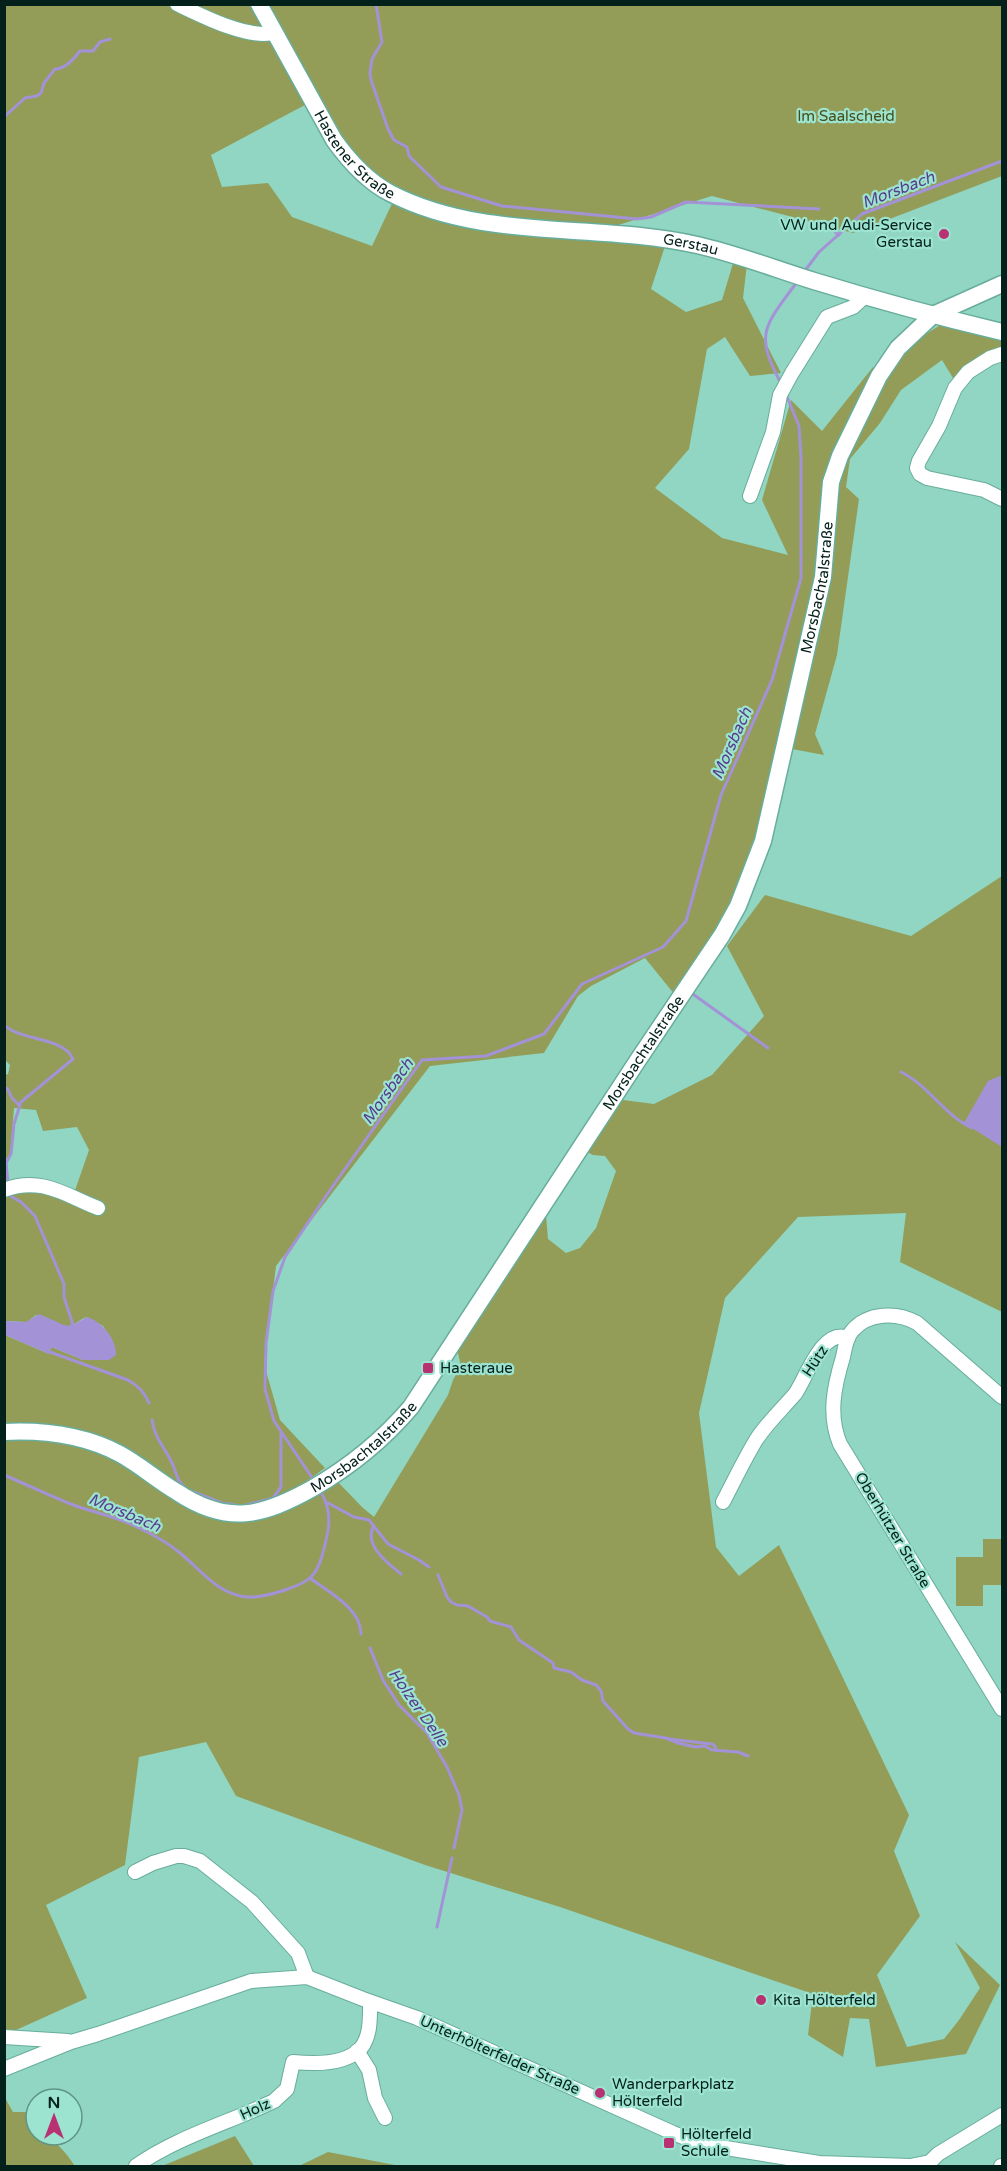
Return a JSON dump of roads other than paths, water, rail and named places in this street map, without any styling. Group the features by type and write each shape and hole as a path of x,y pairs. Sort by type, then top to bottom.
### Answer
{"main road":[{"name":"Hastener Straße","path":"259,4 334,141 349,160 372,181 389,192 421,205 481,222 511,226"},
{"name":"Gerstau","path":"511,226 639,235 699,245 899,306 1002,332"},
{"name":"Morsbachtalstraße","path":"4,1432 38,1431 65,1434 91,1441 136,1463 178,1493 211,1508 233,1514 249,1515 266,1510 316,1486 373,1448 393,1429 411,1407 731,920 763,842 822,577 831,482 840,456 879,376 898,348 933,315 1002,284"},
{"path":"899,306 908,317 910,327 907,338"}],"street":[{"path":"177,4 209,19 244,30 274,33"},
{"path":"750,496 773,432 780,395 788,379 827,318 853,307 865,296"},
{"path":"1002,354 990,358 962,377 917,468 920,474 927,478 984,490 1002,499"},
{"path":"4,1190 22,1185 49,1186 98,1208"},
{"name":"Hütz","path":"723,1502 757,1440 795,1393 813,1359 826,1343 836,1336 848,1338 853,1330 876,1316 911,1320 1002,1397"},
{"name":"Oberhützer Straße","path":"848,1338 834,1397 833,1422 836,1434 896,1538 1002,1709"},
{"path":"135,1872 153,1863 176,1856 192,1857 200,1861 240,1891 260,1911 298,1953 307,1977"},
{"path":"4,2069 71,2042 251,1981 307,1977 370,2002 367,2035 357,2051 369,2070 375,2098 385,2118"},
{"name":"Unterhölterfelder Straße","path":"370,2002 417,2018 701,2144 798,2160 848,2165 933,2164 938,2154 1002,2115"},
{"path":"4,2037 71,2042"},
{"name":"Holz","path":"136,2166 174,2144 274,2101 287,2089 293,2062 330,2061 357,2051"}],"waterway":[{"path":"376,4 382,42 372,59 370,73 388,129 394,140 407,147 409,156 441,187 502,206 637,219 651,217 686,202 819,209"},
{"path":"4,117 25,98 41,93 44,83 55,69 72,60 80,51 93,51 100,42 110,39"},
{"name":"Morsbach","path":"804,272 819,252 862,214 1002,161"},
{"path":"825,223 839,235"},
{"name":"Morsbach","path":"782,385 768,353 767,330 777,309 797,282"},
{"name":"Morsbach","path":"315,1482 274,1421 265,1389 266,1343 273,1291 285,1257 422,1060 486,1056 544,1034 582,984 663,947 686,921 721,795 772,680 801,578 799,426 786,394"},
{"path":"690,992 768,1048"},
{"path":"4,1025 21,1034 61,1047 73,1059 21,1102 14,1124 11,1154 6,1163 8,1183"},
{"path":"901,1072 920,1084 953,1116 972,1128"},
{"path":"7,1088 19,1105"},
{"path":"10,1196 21,1202 35,1216 64,1284 64,1297 73,1325 71,1326"},
{"path":"47,1351 128,1380 135,1384 149,1403"},
{"path":"152,1420 153,1427 172,1463 178,1480 186,1488"},
{"path":"246,1505 273,1498 281,1487 281,1434"},
{"name":"Morsbach","path":"4,1475 84,1509 122,1520 148,1532 175,1549 219,1587 248,1597 263,1596 288,1589 301,1584 314,1574 322,1556 329,1523 327,1507 320,1490"},
{"path":"191,1491 222,1503 236,1505"},
{"path":"328,1503 354,1517 369,1520 388,1544 429,1567"},
{"path":"373,1527 371,1534 375,1548 384,1560 401,1574"},
{"path":"438,1575 451,1602 468,1606 490,1621 511,1627 519,1640 553,1663 554,1668 571,1672 582,1680 596,1685 601,1691 603,1701 634,1733 666,1738 695,1747 705,1746 712,1750 738,1752 748,1756"},
{"name":"Holzer Delle","path":"310,1578 350,1609 360,1625 361,1634"},
{"name":"Holzer Delle","path":"370,1648 383,1680 399,1705 427,1733 447,1767 459,1795 462,1810 454,1848"},
{"path":"669,1739 712,1744 716,1750"},
{"name":"Holzer Delle","path":"437,1927 452,1858"}],"place":[{"name":"VW und Audi-Service Gerstau","path":"944,234"},
{"name":"Hasteraue","path":"428,1368"},
{"name":"Kita Hölterfeld","path":"761,2000"},
{"name":"Wanderparkplatz Hölterfeld","path":"600,2093"},
{"name":"Hölterfeld Schule","path":"669,2143"}],"park label":[{"name":"Im Saalscheid","path":"846,116"}]}
